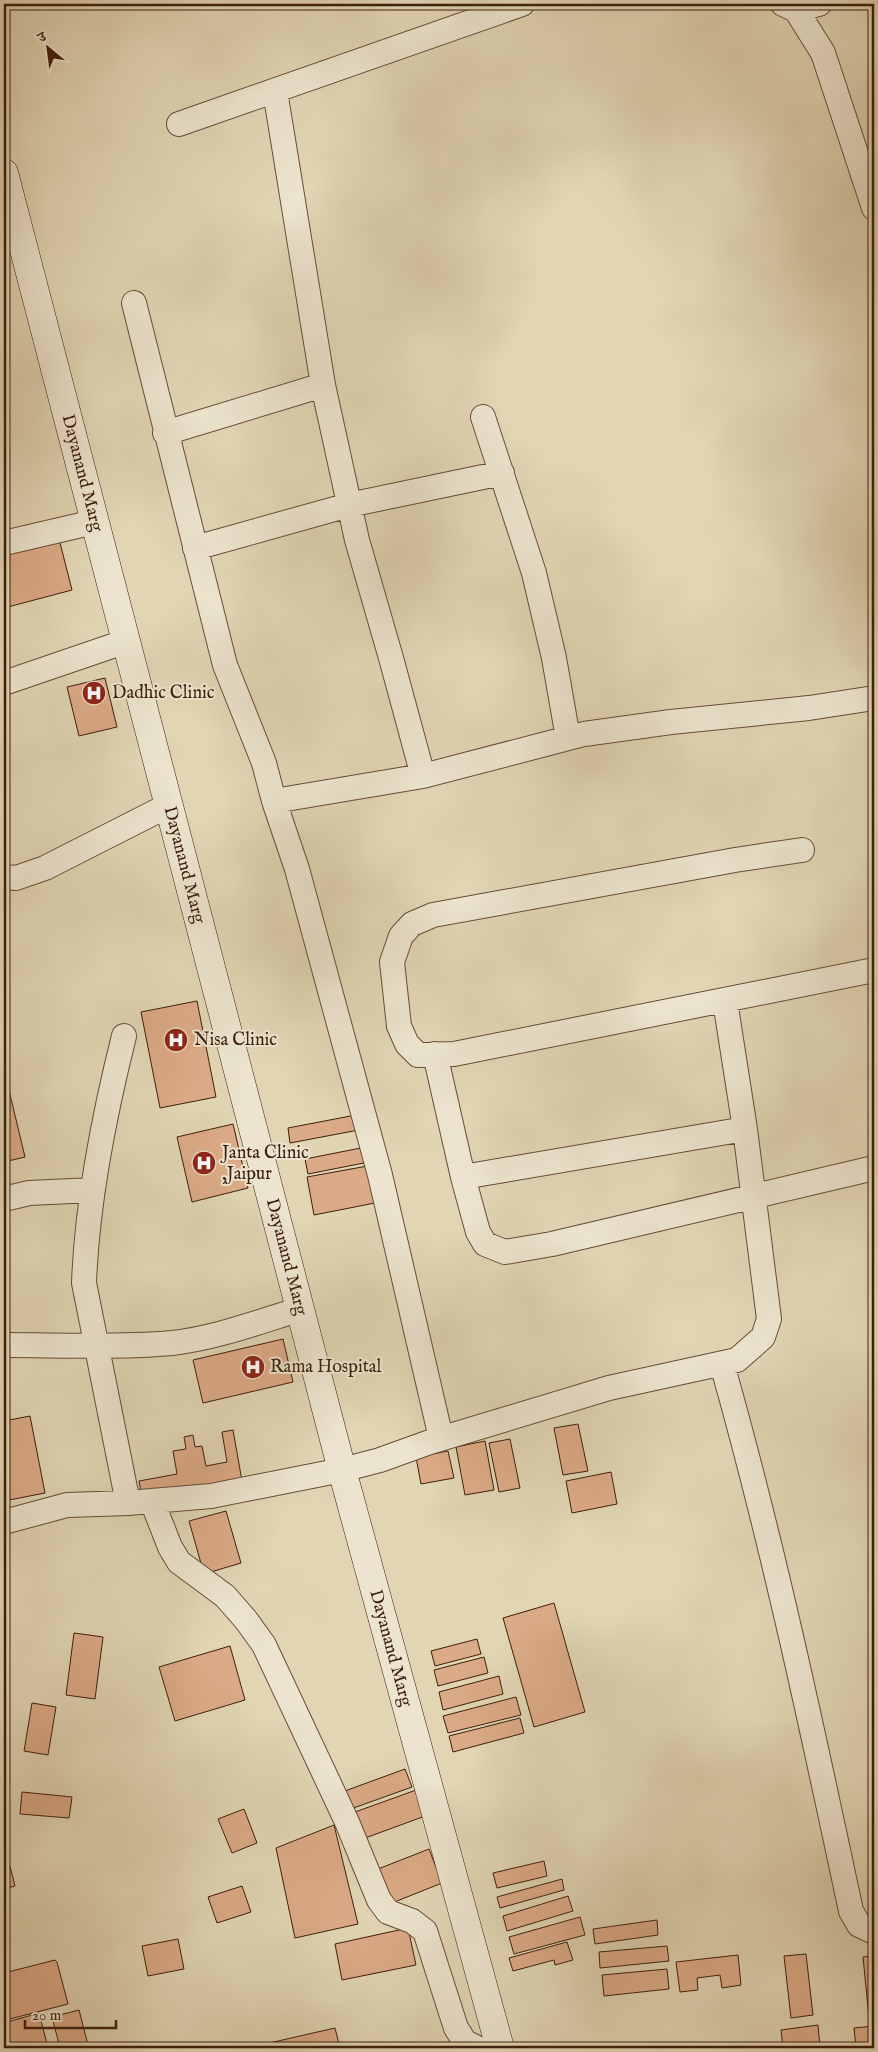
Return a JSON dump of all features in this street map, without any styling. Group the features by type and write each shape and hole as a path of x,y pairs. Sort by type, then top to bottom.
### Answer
{"street":[{"path":"179,124 522,4"},
{"path":"789,7 820,4"},
{"path":"789,7 823,53 874,208"},
{"path":"275,91 324,385 357,540 423,776"},
{"name":"Dayanand Marg","path":"4,172 342,1470 500,2048"},
{"path":"134,303 165,432 226,665 264,763 274,801 298,869 380,1175 441,1438"},
{"path":"165,432 324,385"},
{"path":"483,417 534,573 554,658 568,738"},
{"path":"195,548 350,505 502,473"},
{"path":"4,543 94,522"},
{"path":"4,682 127,641"},
{"path":"274,801 423,776 584,734 652,724 809,708 874,698"},
{"path":"4,877 16,878 46,868 169,805"},
{"path":"802,850 735,860 433,915 412,924 401,936 392,962 399,1026 407,1044 418,1054 464,1052 874,970"},
{"path":"4,1522 67,1505 128,1503 211,1496 342,1470 380,1460 441,1438 609,1388 737,1360 763,1337 769,1319 752,1197 745,1129 725,1001"},
{"path":"124,1036 115,1070 92,1190 85,1252 84,1283 128,1503"},
{"path":"435,1054 463,1177 478,1232 485,1244 506,1252 552,1244 874,1168"},
{"path":"463,1177 745,1129"},
{"path":"4,1199 29,1193 92,1190"},
{"path":"4,1345 96,1346 173,1342 228,1332 300,1309"},
{"path":"722,1364 811,1721 851,1911 859,1925 874,1932"},
{"path":"152,1501 170,1547 180,1562 225,1596 264,1645 347,1822 379,1900 388,1912 412,1921 425,1930 456,2028 465,2042 477,2048"}],"building":[{"path":"58,535 72,590 4,608 4,550"},
{"path":"105,678 117,727 79,736 67,687"},
{"path":"197,1001 216,1097 160,1108 141,1012"},
{"path":"8,1086 25,1157 4,1162 4,1087"},
{"path":"361,1114 364,1129 290,1143 288,1128"},
{"path":"233,1124 248,1188 192,1202 177,1137"},
{"path":"371,1146 374,1161 308,1174 305,1159"},
{"path":"373,1165 380,1202 314,1215 307,1177"},
{"path":"283,1339 293,1382 203,1403 193,1360"},
{"path":"30,1416 45,1493 4,1501 4,1421"},
{"path":"578,1424 588,1471 563,1475 554,1428"},
{"path":"233,1430 242,1481 142,1499 139,1481 177,1474 173,1451 186,1449 184,1437 193,1435 195,1447 202,1446 206,1466 227,1462 222,1432"},
{"path":"510,1439 520,1488 499,1492 489,1443"},
{"path":"485,1441 494,1490 465,1495 456,1447"},
{"path":"448,1451 454,1478 421,1484 416,1457"},
{"path":"611,1472 617,1504 572,1513 566,1481"},
{"path":"226,1511 241,1563 204,1574 189,1521"},
{"path":"554,1603 585,1712 534,1727 503,1618"},
{"path":"74,1633 103,1637 95,1699 66,1695"},
{"path":"477,1639 481,1654 435,1666 431,1651"},
{"path":"230,1646 245,1700 175,1721 159,1667"},
{"path":"484,1657 488,1673 438,1686 434,1670"},
{"path":"499,1676 503,1694 443,1710 439,1692"},
{"path":"516,1697 521,1715 448,1733 443,1716"},
{"path":"32,1703 56,1707 48,1755 24,1751"},
{"path":"520,1718 524,1733 453,1752 449,1736"},
{"path":"405,1769 412,1787 348,1810 342,1792"},
{"path":"419,1789 428,1815 365,1838 355,1812"},
{"path":"22,1792 72,1797 69,1818 20,1814"},
{"path":"244,1809 257,1843 232,1853 218,1819"},
{"path":"334,1825 358,1924 295,1938 276,1848"},
{"path":"4,1843 15,1886 4,1889"},
{"path":"429,1849 442,1883 387,1905 373,1871"},
{"path":"544,1861 547,1876 497,1888 493,1873"},
{"path":"562,1879 564,1890 500,1908 497,1897"},
{"path":"242,1886 251,1912 217,1923 208,1897"},
{"path":"568,1896 573,1911 507,1931 503,1916"},
{"path":"580,1917 585,1935 514,1954 509,1937"},
{"path":"657,1920 658,1935 595,1944 593,1929"},
{"path":"408,1928 416,1965 342,1980 335,1944"},
{"path":"178,1939 184,1969 148,1976 142,1946"},
{"path":"567,1942 573,1960 555,1965 554,1960 513,1971 509,1958"},
{"path":"667,1946 669,1961 600,1968 599,1952"},
{"path":"806,1954 813,2015 791,2018 784,1956"},
{"path":"738,1955 741,1985 722,1988 720,1975 697,1978 698,1990 680,1992 676,1962"},
{"path":"874,1956 874,2018 869,2018 863,1957"},
{"path":"55,1960 68,2004 6,2020 4,2013 4,1973"},
{"path":"667,1969 669,1989 604,1996 602,1975"},
{"path":"79,2010 88,2045 76,2048 60,2048 52,2017"},
{"path":"39,2013 48,2048 10,2048 4,2023"},
{"path":"818,2025 820,2048 783,2048 781,2030"},
{"path":"874,2026 874,2048 856,2048 854,2028"},
{"path":"335,2028 340,2048 256,2048 256,2046"}],"place":[{"name":"Dadhic Clinic","path":"94,693"},
{"name":"Nisa Clinic","path":"176,1040"},
{"name":"Janta Clinic ,Jaipur","path":"204,1163"},
{"name":"Rama Hospital","path":"253,1367"}]}
